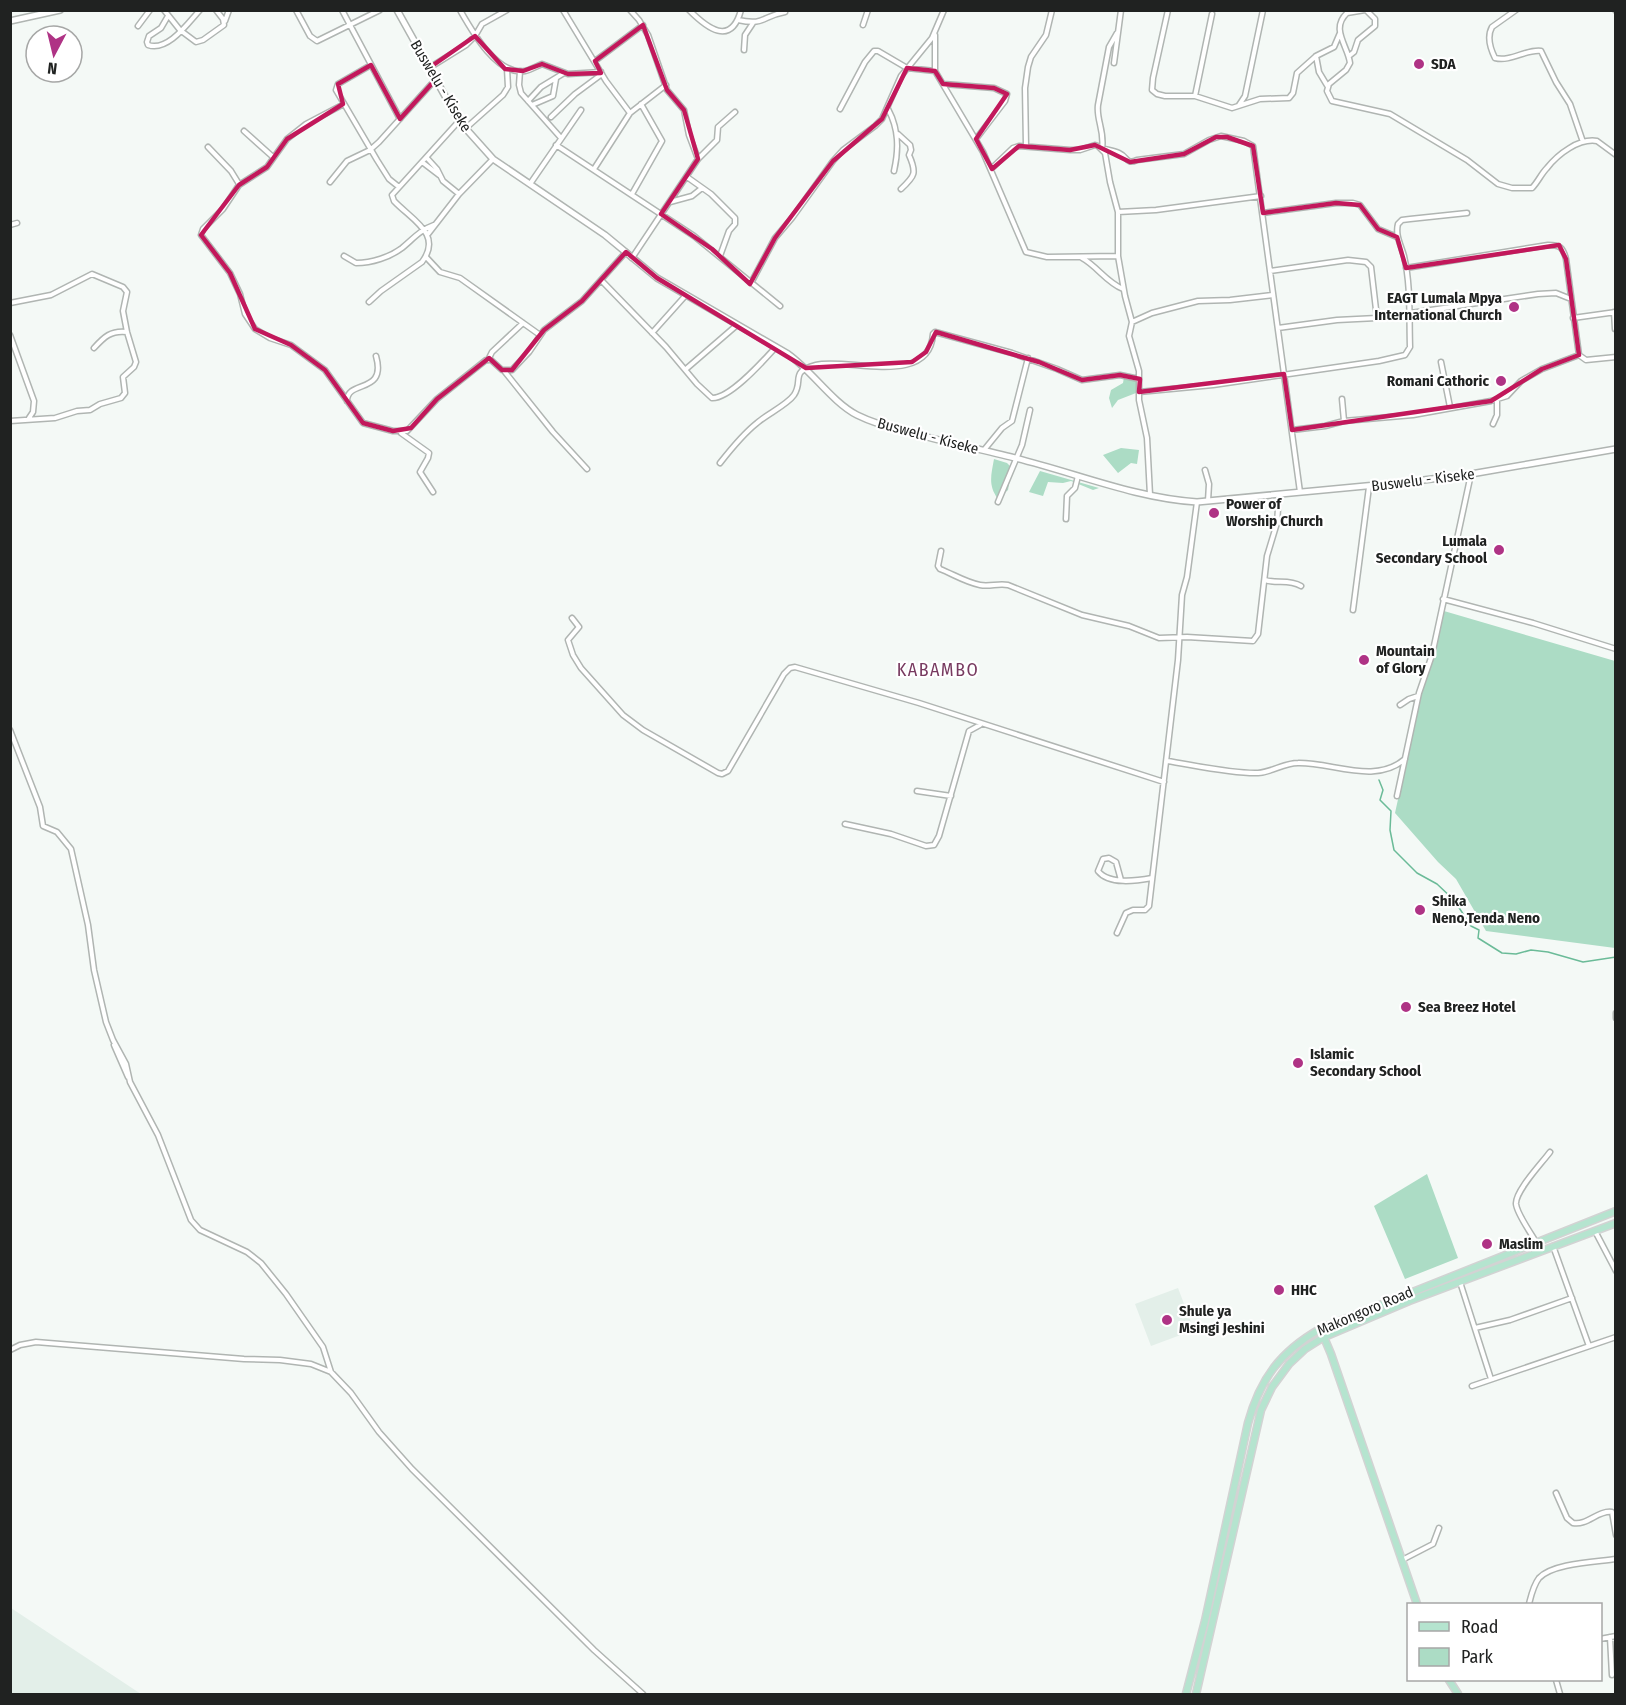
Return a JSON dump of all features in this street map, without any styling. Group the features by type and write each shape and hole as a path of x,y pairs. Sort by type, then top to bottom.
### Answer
{"main road":[{"path":"10,21 60,10"},
{"name":"Buswelu - Kiseke","path":"397,10 459,121 492,159 605,235 657,278 777,346 806,368 843,405 856,414 893,428 1018,458 1150,495 1197,502 1369,487 1470,474 1616,449"},
{"name":"Makongoro Road","path":"1186,1695 1205,1621 1252,1407 1264,1382 1281,1358 1290,1349 1320,1329 1616,1211"},
{"name":"Makongoro Road","path":"1196,1695 1261,1410 1272,1387 1289,1364 1305,1349 1324,1337 1409,1301 1616,1223"},
{"path":"1320,1329 1416,1603"},
{"path":"1450,1681 1458,1695"}],"street":[{"path":"138,26 150,10"},
{"path":"164,10 180,30 192,40 200,42 223,27 228,10"},
{"path":"168,16 161,28 149,36 148,45 156,46 165,43 200,10"},
{"path":"216,10 224,22"},
{"path":"296,10 313,40 316,41 380,10"},
{"path":"342,10 400,119"},
{"path":"460,10 476,36 507,69 527,71 542,64 564,73 601,73"},
{"path":"429,68 476,36 482,24 507,10"},
{"path":"563,10 601,73 630,113"},
{"path":"630,10 643,25 654,47 670,94 684,110 689,135 698,159"},
{"path":"689,10 702,23 715,31 729,30 738,20 741,10"},
{"path":"863,25 868,10"},
{"path":"751,283 775,238 833,161 843,150 875,126 888,109 897,84 934,34 944,10"},
{"path":"1026,146 1025,88 1028,67 1031,57 1046,35 1052,10"},
{"path":"1114,63 1121,10"},
{"path":"1168,10 1152,90 1164,96 1195,96 1228,108 1260,99 1289,98 1293,93 1297,73 1316,56 1334,46 1344,15 1365,10 1375,20 1375,26 1358,40 1354,52 1349,56"},
{"path":"1238,106 1245,96 1263,10"},
{"path":"1516,10 1492,27 1490,31 1493,54 1497,59 1502,59 1536,50 1541,51 1573,112 1583,142"},
{"path":"738,20 754,23 785,12"},
{"path":"1195,96 1212,14"},
{"path":"744,50 745,35 754,23"},
{"path":"595,61 643,25"},
{"path":"1117,33 1108,52 1098,114 1103,133 1102,149 1118,212 1118,256 1132,322 1129,336 1136,357 1140,411 1148,445 1150,495"},
{"path":"1328,87 1331,81 1349,67 1349,56 1340,33"},
{"path":"934,34 935,71 976,139 1026,252 1047,257 1118,256"},
{"path":"840,109 865,62 874,51 907,68 935,71"},
{"path":"1316,56 1321,78 1328,87 1332,101 1390,114 1467,160 1498,184 1512,188 1532,188 1552,162 1567,150 1583,142 1597,141 1616,154"},
{"path":"371,65 338,84 336,90 370,150 390,179 399,187"},
{"path":"465,129 503,95 508,87 507,69"},
{"path":"520,71 520,90 561,138"},
{"path":"528,100 541,87 564,73"},
{"path":"551,117 574,94 601,73"},
{"path":"532,105 553,96 556,78"},
{"path":"330,182 347,160 370,150 435,80"},
{"path":"943,84 994,88 1007,94 1005,101 976,139"},
{"path":"594,169 630,113 666,85"},
{"path":"344,104 296,131 280,146 267,167 239,185 223,208 203,229 202,237 230,273 240,294 245,314 255,328 298,349 325,370 363,423 400,432 429,453 420,472 433,492"},
{"path":"632,194 662,141 641,104"},
{"path":"888,109 898,134 894,171"},
{"path":"529,185 581,110"},
{"path":"632,258 698,159 717,140 720,125 735,112"},
{"path":"369,302 422,262 426,256 430,247 428,234 394,201 392,195 459,121"},
{"path":"244,130 273,158"},
{"path":"898,134 910,145 909,155 914,169 912,177 901,189"},
{"path":"991,169 1016,146 1080,150 1095,146 1121,154 1127,162 1131,162 1187,153 1216,137 1233,138 1250,143 1254,150 1261,196 1300,493"},
{"path":"556,145 662,214 720,256 780,306"},
{"path":"208,147 231,171 239,185"},
{"path":"427,158 437,169 443,181 459,194"},
{"path":"428,234 459,194 492,159"},
{"path":"422,162 440,176"},
{"path":"687,177 719,201 736,220 729,231 720,256"},
{"path":"670,202 692,196 702,188"},
{"path":"1118,212 1156,210 1261,196"},
{"path":"1263,213 1336,203 1353,203 1360,205 1378,229 1397,237"},
{"path":"1139,392 1318,371 1404,356 1410,350 1406,268 1397,237 1397,228 1402,220 1467,213"},
{"path":"10,225 16,223"},
{"path":"344,256 356,263 387,256 403,247 423,229 434,225"},
{"path":"1406,268 1559,245 1564,249 1566,259 1579,355 1585,360 1616,357"},
{"path":"505,371 512,370 530,352 540,335 582,301 626,252"},
{"path":"426,256 440,272 459,278 540,335"},
{"path":"1080,257 1090,262 1111,283 1124,289"},
{"path":"1270,271 1348,261 1366,262 1371,267 1377,318"},
{"path":"10,303 51,295 93,274 126,289 123,311 136,362 122,379 126,390 124,396 115,401 100,404 90,410 77,411 55,418 10,421"},
{"path":"601,280 712,398 719,398 744,379 777,346"},
{"path":"1278,328 1377,318 1549,293 1562,295 1571,300"},
{"path":"652,333 686,295"},
{"path":"1132,322 1152,313 1198,301 1273,296"},
{"path":"1573,318 1615,312 1615,329"},
{"path":"400,432 411,428 437,399 488,360 492,352 523,323"},
{"path":"686,369 738,324"},
{"path":"94,348 109,334 117,331 127,332"},
{"path":"720,463 755,425 794,395 799,374 806,368 823,364 888,367 912,362 926,352 935,332 1028,358 1082,380 1120,375 1139,379"},
{"path":"10,335 34,401 33,412 28,420"},
{"path":"1292,430 1344,421 1413,415 1497,400 1507,396 1521,381 1542,369 1579,355"},
{"path":"347,402 350,392 368,385 376,378 379,369 376,356"},
{"path":"984,450 1002,428 1012,421 1028,358"},
{"path":"488,360 505,371 553,432 586,469"},
{"path":"1441,362 1449,407"},
{"path":"1342,399 1344,421"},
{"path":"1493,424 1497,415 1497,400"},
{"path":"998,502 1018,458 1030,410"},
{"path":"1205,470 1209,484 1208,501"},
{"path":"1397,796 1418,696 1432,655 1470,474"},
{"path":"1066,519 1067,496 1075,488 1078,475"},
{"path":"1353,610 1369,487"},
{"path":"941,551 939,568 966,581 982,585 999,583 1008,585 1082,615 1129,626 1159,638 1253,641 1256,639 1260,624 1268,548 1278,516 1279,495"},
{"path":"1117,933 1126,913 1148,908 1167,761 1182,595 1188,572 1197,502"},
{"path":"1265,580 1290,581 1301,586"},
{"path":"1443,599 1533,623 1616,649"},
{"path":"572,618 579,627 568,640 573,655 589,678 617,709 643,730 718,773 728,771 784,674 790,668 795,667 919,703 1164,782"},
{"path":"1400,705 1418,696"},
{"path":"845,824 931,846 939,836 969,731 981,724"},
{"path":"10,730 40,807 43,826 58,834 71,849 106,1022 126,1064 128,1077 158,1135 191,1220 200,1230 247,1252 261,1263 323,1347 331,1372"},
{"path":"1167,761 1257,773 1273,770 1285,764 1297,763 1376,771 1395,766 1406,758"},
{"path":"917,791 951,796"},
{"path":"1121,880 1116,862 1109,858 1103,859 1098,867 1100,874 1121,880 1136,881 1152,878"},
{"path":"1536,1242 1517,1208 1517,1199 1550,1152"},
{"path":"1595,1230 1616,1271"},
{"path":"1553,1246 1590,1346"},
{"path":"1460,1282 1491,1379"},
{"path":"1475,1328 1510,1320 1572,1299"},
{"path":"1472,1386 1616,1337"},
{"path":"10,1350 20,1345 36,1342 280,1360 311,1364 331,1372 351,1393 379,1432 411,1469 594,1650 643,1695"},
{"path":"1556,1493 1567,1518 1573,1523 1582,1523 1605,1511 1612,1512 1616,1535"},
{"path":"1401,1561 1433,1544 1439,1528"},
{"path":"1530,1603 1536,1582 1545,1573 1560,1568 1616,1559"},
{"path":"1602,1639 1616,1636"},
{"path":"1610,1638 1612,1675"}],"highlighted area":[{"path":"643,25 667,90 684,110 698,159 661,214 712,249 750,284 775,238 833,161 882,119 907,68 935,71 943,84 994,88 1007,94 976,139 992,169 1019,146 1070,150 1095,145 1130,162 1184,154 1216,137 1227,137 1253,146 1263,213 1336,203 1360,205 1378,229 1397,237 1406,268 1559,245 1566,259 1579,355 1542,369 1491,401 1292,430 1284,374 1139,392 1140,379 1120,375 1082,380 1039,362 936,332 926,352 912,362 806,368 657,278 626,252 582,301 544,330 512,370 502,370 489,358 437,399 411,428 393,431 363,423 325,370 291,345 255,329 230,273 201,235 239,185 267,167 287,139 343,104 338,84 371,65 400,119 435,80 429,68 475,36 505,69 523,71 542,64 568,74 601,73 595,61"}],"shaded area":[{"path":"1178,1288 1194,1330 1151,1346 1135,1304"},
{"path":"11,1608 141,1694 11,1694"}],"green space":[{"path":"1124,377 1136,379 1136,393 1118,400 1112,408 1109,398 1111,390 1123,383"},
{"path":"1121,448 1139,450 1137,464 1131,463 1118,473 1103,455"},
{"path":"994,459 1007,463 1012,468 1008,490 998,499 992,485 991,475"},
{"path":"1040,471 1099,488 1093,490 1071,481 1048,482 1043,496 1029,492"},
{"path":"1444,611 1615,661 1615,948 1486,931 1456,879 1395,813 1421,695"},
{"path":"1427,1174 1458,1258 1405,1279 1374,1206"}],"waterway":[{"path":"1379,780 1383,790 1380,800 1391,811 1390,830 1394,850 1417,873 1437,884 1454,900 1471,926 1479,930 1478,938 1502,953 1516,954 1531,950 1548,952 1583,962 1616,957"}],"place":[{"name":"SDA","path":"1419,64"},
{"name":"EAGT Lumala Mpya International Church","path":"1514,307"},
{"name":"Romani Cathoric","path":"1501,381"},
{"name":"Power of Worship Church","path":"1214,513"},
{"name":"Lumala Secondary School","path":"1499,550"},
{"name":"Mountain of Glory","path":"1364,660"},
{"name":"Shika Neno,Tenda Neno","path":"1420,910"},
{"name":"Sea Breez Hotel","path":"1406,1007"},
{"name":"Islamic Secondary School","path":"1298,1063"},
{"name":"Maslim","path":"1487,1244"},
{"name":"HHC","path":"1279,1290"},
{"name":"Shule ya Msingi Jeshini","path":"1167,1320"}],"district":[{"name":"KABAMBO","path":"938,670"}]}
